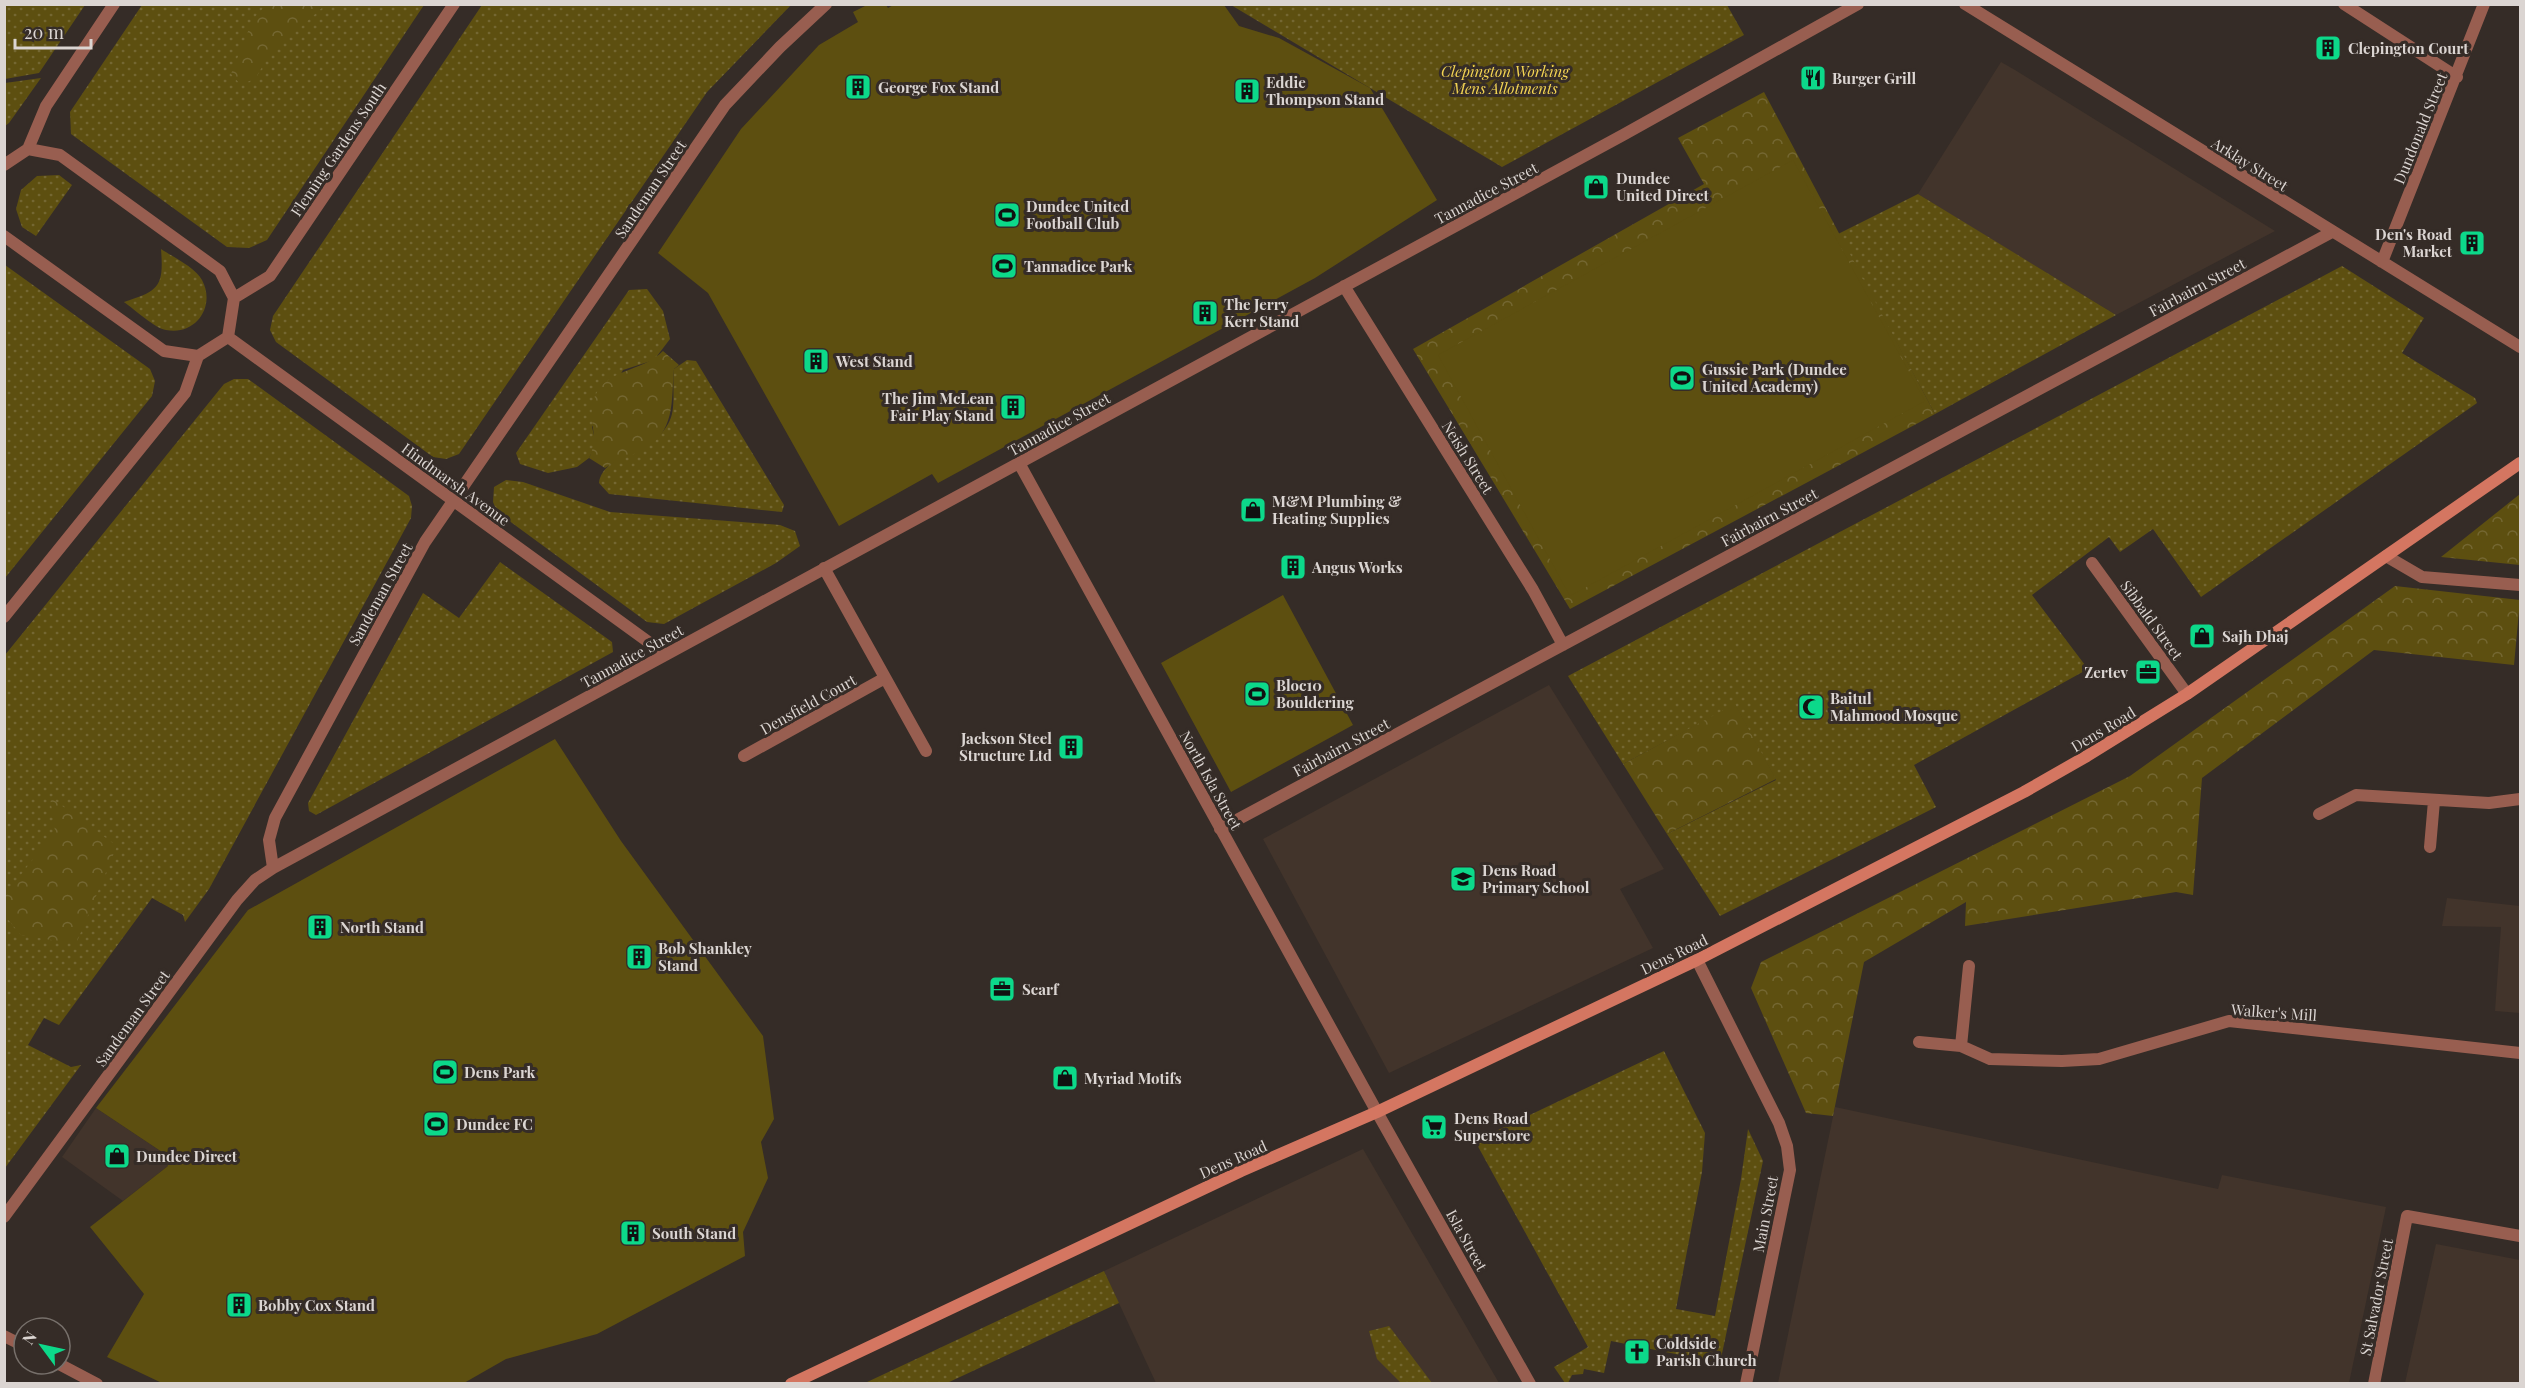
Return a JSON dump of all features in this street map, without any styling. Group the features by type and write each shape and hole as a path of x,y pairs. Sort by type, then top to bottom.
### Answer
{"main road":[{"name":"Dens Road","path":"791,1383 1230,1176 1377,1112 1697,960 2024,792 2088,756 2187,694 2520,463"}],"street":[{"path":"4,165 28,149 45,106 114,4"},
{"name":"Fleming Gardens South","path":"234,298 270,276 454,4"},
{"name":"Sandeman Street","path":"4,1217 237,900 255,880 273,868 269,840 274,818 425,542 725,105 780,47 826,4"},
{"name":"Tannadice Street","path":"273,868 1764,58 1858,4"},
{"name":"Arklay Street","path":"1965,4 2520,347"},
{"path":"2344,4 2457,77"},
{"name":"Dundonald Street","path":"2382,262 2484,4"},
{"path":"4,617 185,393 198,356 228,337 234,298 220,271 96,181 60,155 28,149"},
{"name":"Fairbairn Street","path":"1220,829 2332,232"},
{"path":"4,237 164,351 198,356"},
{"name":"Neish Street","path":"1344,286 1533,590 1563,645"},
{"name":"Hindmarsh Avenue","path":"228,337 665,654"},
{"name":"North Isla Street","path":"1019,463 1377,1112"},
{"path":"2386,556 2422,577 2520,585"},
{"name":"Sibbald Street","path":"2092,563 2187,694"},
{"path":"824,568 926,751"},
{"name":"Densfield Court","path":"744,756 885,678"},
{"path":"2319,814 2356,795 2489,803 2520,799"},
{"path":"2430,847 2434,801"},
{"name":"Main Street","path":"1697,960 1779,1123 1790,1170 1746,1383"},
{"path":"1961,1046 1969,966"},
{"name":"Walker's Mill","path":"1919,1042 1961,1046 1990,1059 2062,1061 2099,1059 2229,1021 2520,1053"},
{"name":"Isla Street","path":"1377,1112 1530,1383"},
{"name":"St Salvador Street","path":"2374,1383 2407,1216 2520,1236"},
{"path":"72,1370 97,1383"}],"shaded area":[{"path":"2001,62 2275,231 2116,315 1961,221 1918,194"},
{"name":"Dens Road Primary School","path":"1549,685 1664,869 1620,889 1653,948 1389,1073 1263,839"},
{"path":"2447,898 2520,906 2520,1013 2495,1011 2501,927 2442,926"},
{"path":"1835,1107 2218,1189 2222,1175 2386,1207 2349,1383 1778,1383"},
{"path":"96,1108 162,1152 168,1166 123,1201 62,1157"},
{"path":"1363,1149 1499,1383 1156,1383 1104,1271"},
{"path":"2436,1244 2520,1260 2520,1383 2405,1383"}],"green space":[{"path":"5,4 85,5 39,73 5,79"},
{"path":"322,4 323,7 268,56 256,78 241,85 231,74 253,19 266,5"},
{"name":"Tannadice Park","path":"895,4 1224,5 1239,26 1279,38 1370,88 1437,200 1315,278 938,483 932,474 839,526 708,293 658,253 741,129 819,45 858,22 853,12 867,5 886,5 888,8"},
{"path":"142,5 424,5 267,240 249,248 227,247 71,134 70,112"},
{"path":"482,5 791,5 707,92 459,454 446,459 433,457 276,342 270,330 273,316"},
{"name":"Clepington Working Mens Allotments","path":"1231,5 1727,5 1744,35 1502,167"},
{"path":"41,78 9,123 5,126 5,83"},
{"name":"Gussie Park (Dundee United Academy)","path":"1764,92 1935,414 1570,609 1413,349 1704,184 1678,138"},
{"name":"Gussie Park (Dundee United Academy)","path":"1793,160 1925,401 1570,596 1438,355"},
{"path":"59,175 72,185 36,236 22,227 16,209 21,190 37,176"},
{"path":"1918,194 2116,315 1935,414 1838,234"},
{"path":"161,249 195,271 206,290 205,309 200,317 194,324 177,331 162,329 151,323 124,302 145,294 157,286 161,272"},
{"path":"5,265 150,369 155,381 152,396 5,578"},
{"path":"2342,266 2424,318 2402,353 2475,398 2477,403 2201,597 2153,529 2120,552 2109,537 2032,595 2088,669 1914,765 1936,807 1720,916 1667,834 1776,780 1735,705 1623,764 1568,676"},
{"path":"647,289 663,311 670,339 654,360 623,370 592,427 596,444 589,458 577,467 548,473 520,464 516,453 629,290"},
{"path":"663,351 679,365 674,369 672,404 666,425 661,435 653,443 605,468 589,458 594,443 593,402 598,391 614,377 654,358"},
{"path":"687,360 696,361 784,505 782,512 609,494 599,483 603,473 610,465 641,448 662,432 672,415 674,369"},
{"path":"234,379 248,379 409,496 412,506 411,518 209,889 185,922 183,915 152,898 59,1025 44,1018 28,1045 71,1067 81,1065 5,1168 5,655 224,384"},
{"path":"506,480 523,482 610,512 780,525 795,531 800,546 776,563 664,624 647,622 497,512 493,502 494,487"},
{"path":"2520,494 2520,565 2441,557"},
{"path":"500,562 612,642 613,652 316,815 309,811 308,803 423,593 459,618"},
{"path":"2395,586 2520,600 2514,665 2374,650 2202,778 2193,895 2176,892 1965,926 1966,902 1864,962 1833,1116 1806,1113 1751,988 1761,962 2130,776"},
{"name":"Bloc10 Bouldering","path":"1283,595 1353,725 1231,792 1161,663"},
{"path":"1735,704 1776,779 1667,834 1623,764"},
{"name":"Dens Park","path":"555,739 621,841 763,1036 774,1119 761,1142 768,1178 743,1232 745,1256 597,1334 506,1359 464,1383 162,1383 107,1357 144,1294 90,1227 168,1166 162,1152 96,1108 248,910"},
{"path":"50,797 117,846 76,944 21,935 5,916 5,895 55,831"},
{"path":"1664,1051 1705,1133 1702,1172 1676,1309 1715,1316 1748,1129 1763,1161 1720,1363 1611,1341 1604,1373 1584,1369 1583,1374 1572,1375 1568,1383 1565,1383 1554,1367 1588,1347 1475,1141"},
{"path":"1104,1271 1119,1303 947,1383 865,1383"},
{"path":"1389,1326 1432,1383 1401,1383 1377,1359 1369,1331"}],"place":[{"name":"Clepington Court","path":"2328,48"},
{"name":"Burger Grill","path":"1813,78"},
{"name":"George Fox Stand","path":"858,87"},
{"name":"Eddie Thompson Stand","path":"1247,91"},
{"name":"Dundee United Direct","path":"1596,187"},
{"name":"Dundee United Football Club","path":"1007,215"},
{"name":"Den's Road Market","path":"2472,243"},
{"name":"Tannadice Park","path":"1004,266"},
{"name":"The Jerry Kerr Stand","path":"1205,313"},
{"name":"West Stand","path":"816,361"},
{"name":"Gussie Park (Dundee United Academy)","path":"1682,378"},
{"name":"The Jim McLean Fair Play Stand","path":"1013,407"},
{"name":"M&M Plumbing & Heating Supplies","path":"1253,510"},
{"name":"Angus Works","path":"1293,567"},
{"name":"Sajh Dhaj","path":"2202,636"},
{"name":"Zertev","path":"2148,672"},
{"name":"Bloc10 Bouldering","path":"1257,694"},
{"name":"Baitul Mahmood Mosque","path":"1811,707"},
{"name":"Jackson Steel Structure Ltd","path":"1071,747"},
{"name":"Dens Road Primary School","path":"1463,879"},
{"name":"North Stand","path":"320,927"},
{"name":"Bob Shankley Stand","path":"639,957"},
{"name":"Scarf","path":"1002,989"},
{"name":"Dens Park","path":"445,1072"},
{"name":"Myriad Motifs","path":"1065,1078"},
{"name":"Dundee FC","path":"436,1124"},
{"name":"Dens Road Superstore","path":"1434,1127"},
{"name":"Dundee Direct","path":"117,1156"},
{"name":"South Stand","path":"633,1233"},
{"name":"Bobby Cox Stand","path":"239,1305"},
{"name":"Coldside Parish Church","path":"1637,1352"}]}
